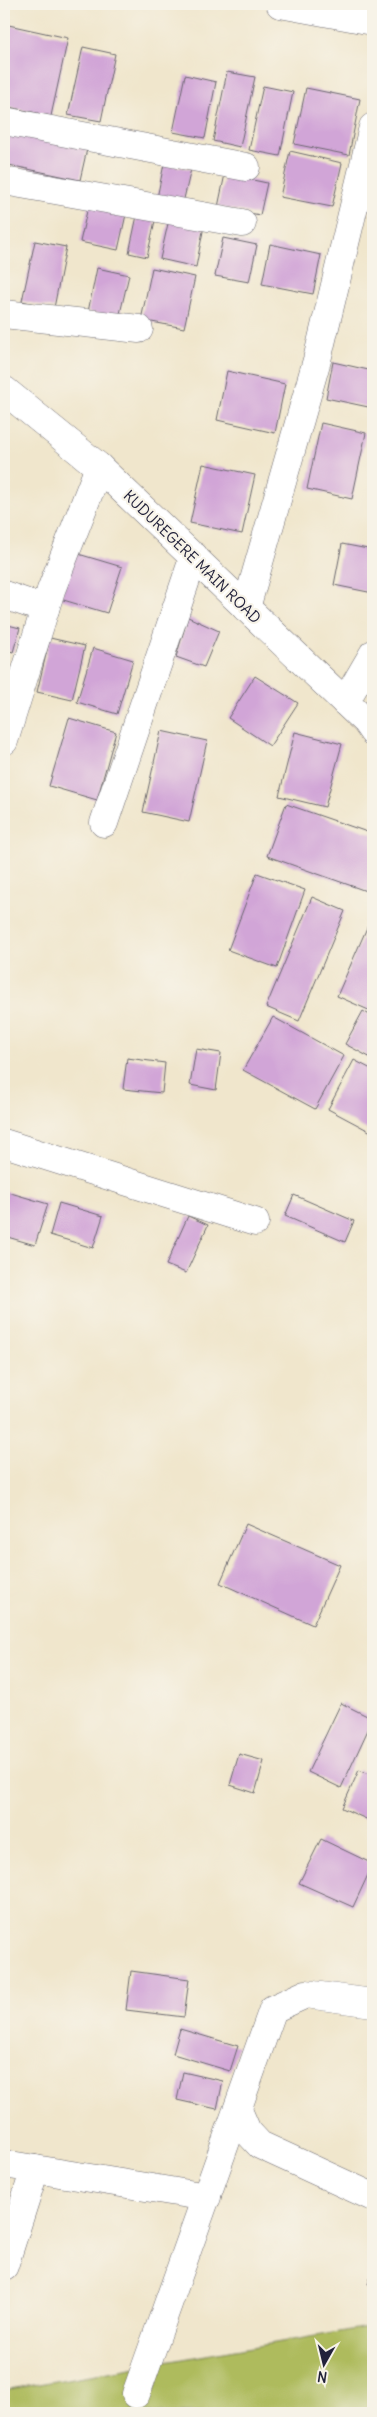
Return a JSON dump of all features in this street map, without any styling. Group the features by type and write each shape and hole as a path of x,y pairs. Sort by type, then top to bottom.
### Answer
{"street":[{"path":"280,4 372,21"},
{"path":"4,121 246,167"},
{"path":"246,608 317,360 373,127"},
{"path":"4,180 242,222"},
{"path":"4,314 139,330"},
{"name":"KUDUREGERE MAIN ROAD","path":"5,394 99,468 194,556 366,722 373,732"},
{"path":"6,727 45,609 99,468"},
{"path":"104,823 194,556"},
{"path":"4,595 45,609"},
{"path":"345,702 373,654"},
{"path":"4,1144 256,1222"},
{"path":"136,2394 208,2197 273,2009 306,1994 373,2004"},
{"path":"238,2110 247,2130 260,2145 373,2197"},
{"path":"4,2164 208,2197"},
{"path":"4,2266 35,2169"}],"green space":[{"path":"373,2326 373,2413 4,2413 4,2390"}],"building":[{"path":"4,24 68,38 51,116 4,106"},
{"path":"83,47 115,54 101,121 68,115"},
{"path":"227,72 255,77 240,147 213,141"},
{"path":"185,75 216,82 205,138 173,132"},
{"path":"263,86 293,92 280,156 249,150"},
{"path":"306,88 360,99 349,155 294,144"},
{"path":"4,132 87,149 80,180 4,164"},
{"path":"290,151 342,163 332,207 280,197"},
{"path":"164,164 191,169 183,203 157,198"},
{"path":"225,174 267,183 260,215 218,207"},
{"path":"89,202 127,210 118,250 80,242"},
{"path":"138,211 156,216 147,257 129,253"},
{"path":"169,219 204,226 196,267 160,259"},
{"path":"223,238 257,245 249,282 215,276"},
{"path":"35,241 66,247 54,308 22,301"},
{"path":"270,244 321,255 313,294 262,284"},
{"path":"97,268 129,275 119,318 88,312"},
{"path":"152,268 195,277 184,328 141,320"},
{"path":"333,362 373,371 373,408 326,398"},
{"path":"227,371 285,384 275,433 217,420"},
{"path":"321,423 366,433 352,499 307,489"},
{"path":"203,464 255,475 242,534 190,523"},
{"path":"342,544 373,550 373,593 334,585"},
{"path":"75,553 122,567 107,613 60,599"},
{"path":"188,617 219,631 204,667 176,657"},
{"path":"4,624 20,628 13,652 4,649"},
{"path":"50,638 85,646 72,700 37,692"},
{"path":"93,648 133,660 117,714 77,702"},
{"path":"255,676 298,703 270,746 228,718"},
{"path":"69,718 116,732 97,800 49,786"},
{"path":"161,731 207,741 189,822 143,812"},
{"path":"295,732 342,744 325,807 279,796"},
{"path":"286,804 373,834 373,880 369,892 267,856"},
{"path":"257,873 305,890 277,968 228,950"},
{"path":"312,897 345,911 299,1021 266,1007"},
{"path":"373,905 373,919 368,917"},
{"path":"369,923 373,925 373,1012 337,996"},
{"path":"363,1011 373,1017 373,1059 345,1044"},
{"path":"273,1017 344,1056 315,1109 243,1070"},
{"path":"196,1049 221,1053 216,1090 190,1085"},
{"path":"127,1058 165,1063 162,1093 123,1089"},
{"path":"354,1060 373,1070 373,1133 328,1109"},
{"path":"4,1191 48,1204 35,1245 4,1236"},
{"path":"294,1195 354,1221 345,1242 285,1216"},
{"path":"59,1203 103,1216 93,1248 50,1235"},
{"path":"188,1216 208,1225 186,1273 166,1265"},
{"path":"246,1524 340,1565 313,1625 220,1583"},
{"path":"341,1703 373,1719 341,1788 308,1772"},
{"path":"239,1754 264,1761 255,1793 230,1785"},
{"path":"359,1770 373,1776 373,1822 342,1808"},
{"path":"321,1839 373,1864 353,1907 299,1883"},
{"path":"131,1971 189,1979 184,2017 126,2010"},
{"path":"180,2029 238,2046 230,2071 173,2054"},
{"path":"183,2072 223,2081 217,2109 177,2100"},
{"path":"373,2271 373,2286 368,2284"}]}
